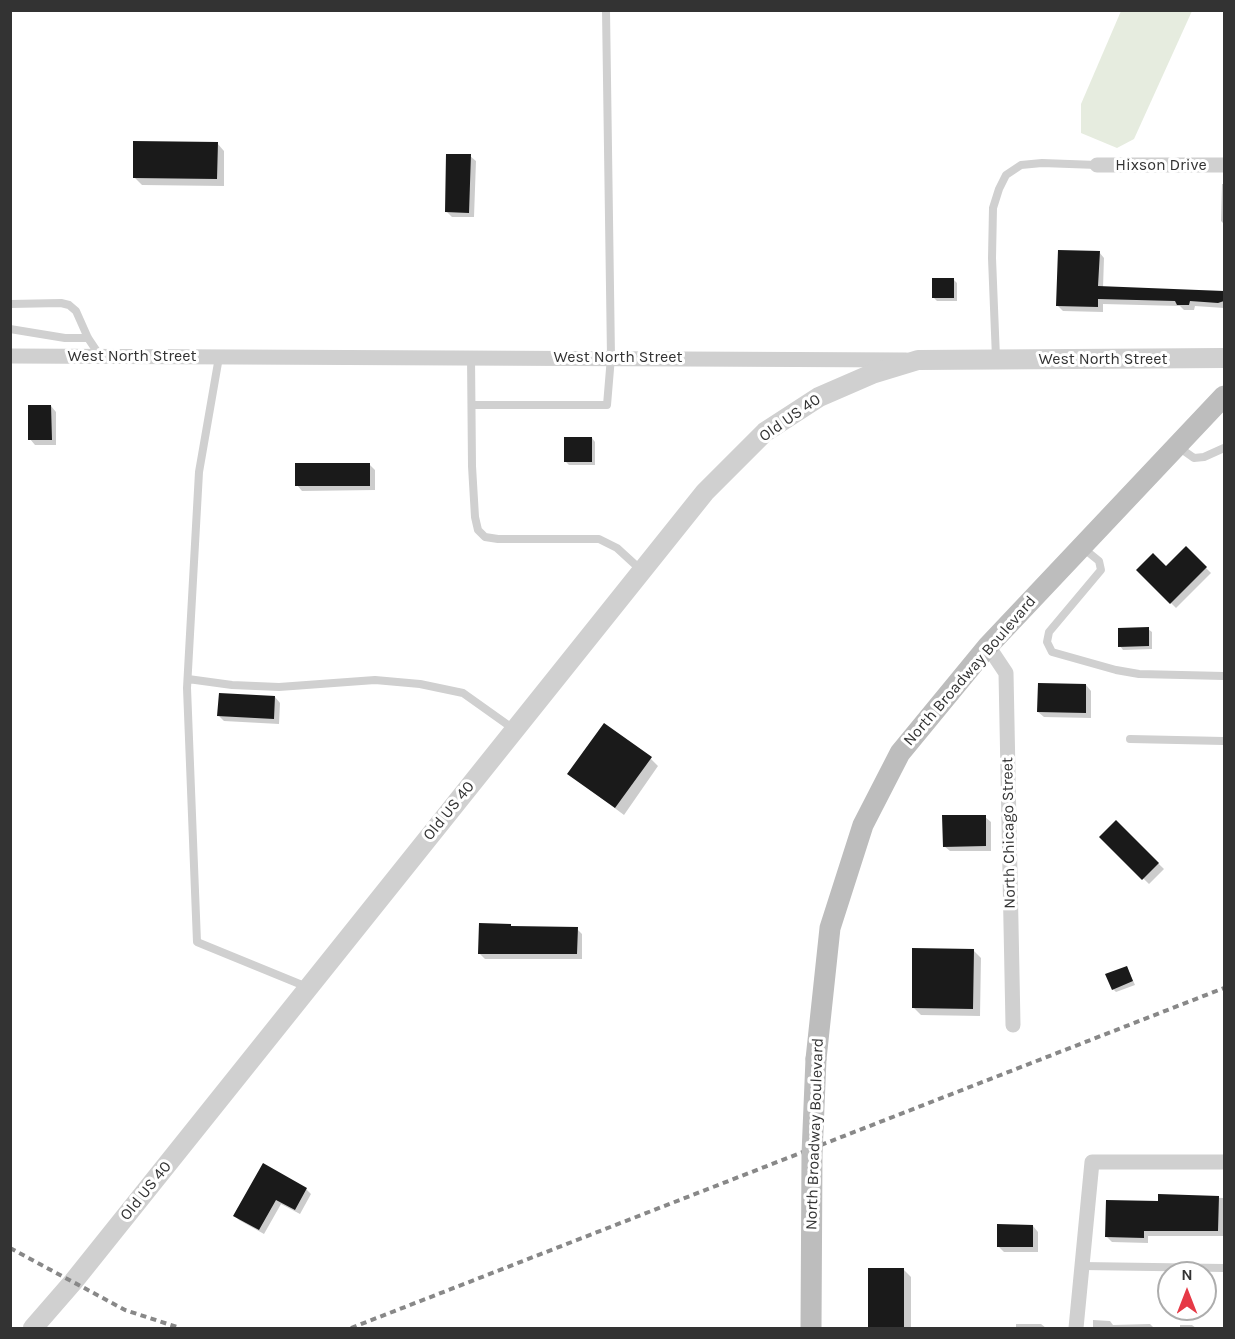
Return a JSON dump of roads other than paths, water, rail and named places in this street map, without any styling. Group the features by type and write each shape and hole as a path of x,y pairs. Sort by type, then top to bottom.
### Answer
{"main road":[{"name":"North Broadway Boulevard","path":"812,1328 812,1154 816,1059 830,928 863,825 900,753 988,646 1224,396"}],"street":[{"name":"Hixson Drive","path":"1096,165 1224,165"},
{"name":"West North Street","path":"10,356 918,360 1224,358"},
{"name":"Old US 40","path":"33,1329 705,492 765,432 819,397 872,374 918,360"},
{"name":"North Chicago Street","path":"988,646 1006,673 1013,1025"},
{"path":"1076,1329 1092,1162 1224,1162"}],"lane":[{"path":"472,405 607,405 611,357 606,10"},
{"path":"996,359 993,217 999,189 1006,175 1021,165 1042,163 1096,165"},
{"path":"10,304 61,303 76,310 88,338 100,356"},
{"path":"10,329 65,338 88,338"},
{"path":"219,357 198,472 188,679 197,942 308,988"},
{"path":"471,357 475,517 478,530 485,537 498,539 599,540 617,548 642,571"},
{"path":"1177,446 1194,458 1203,457 1224,448"},
{"path":"1082,547 1099,561 1101,570 1048,632 1047,642 1052,652 1139,674 1224,676"},
{"path":"188,679 231,685 279,687 375,680 420,684 463,693 514,730"},
{"path":"1130,739 1224,741"},
{"path":"1082,1266 1224,1268"}],"railway":[{"path":"351,1328 1224,988"},
{"path":"10,1248 125,1310 180,1328"}]}
